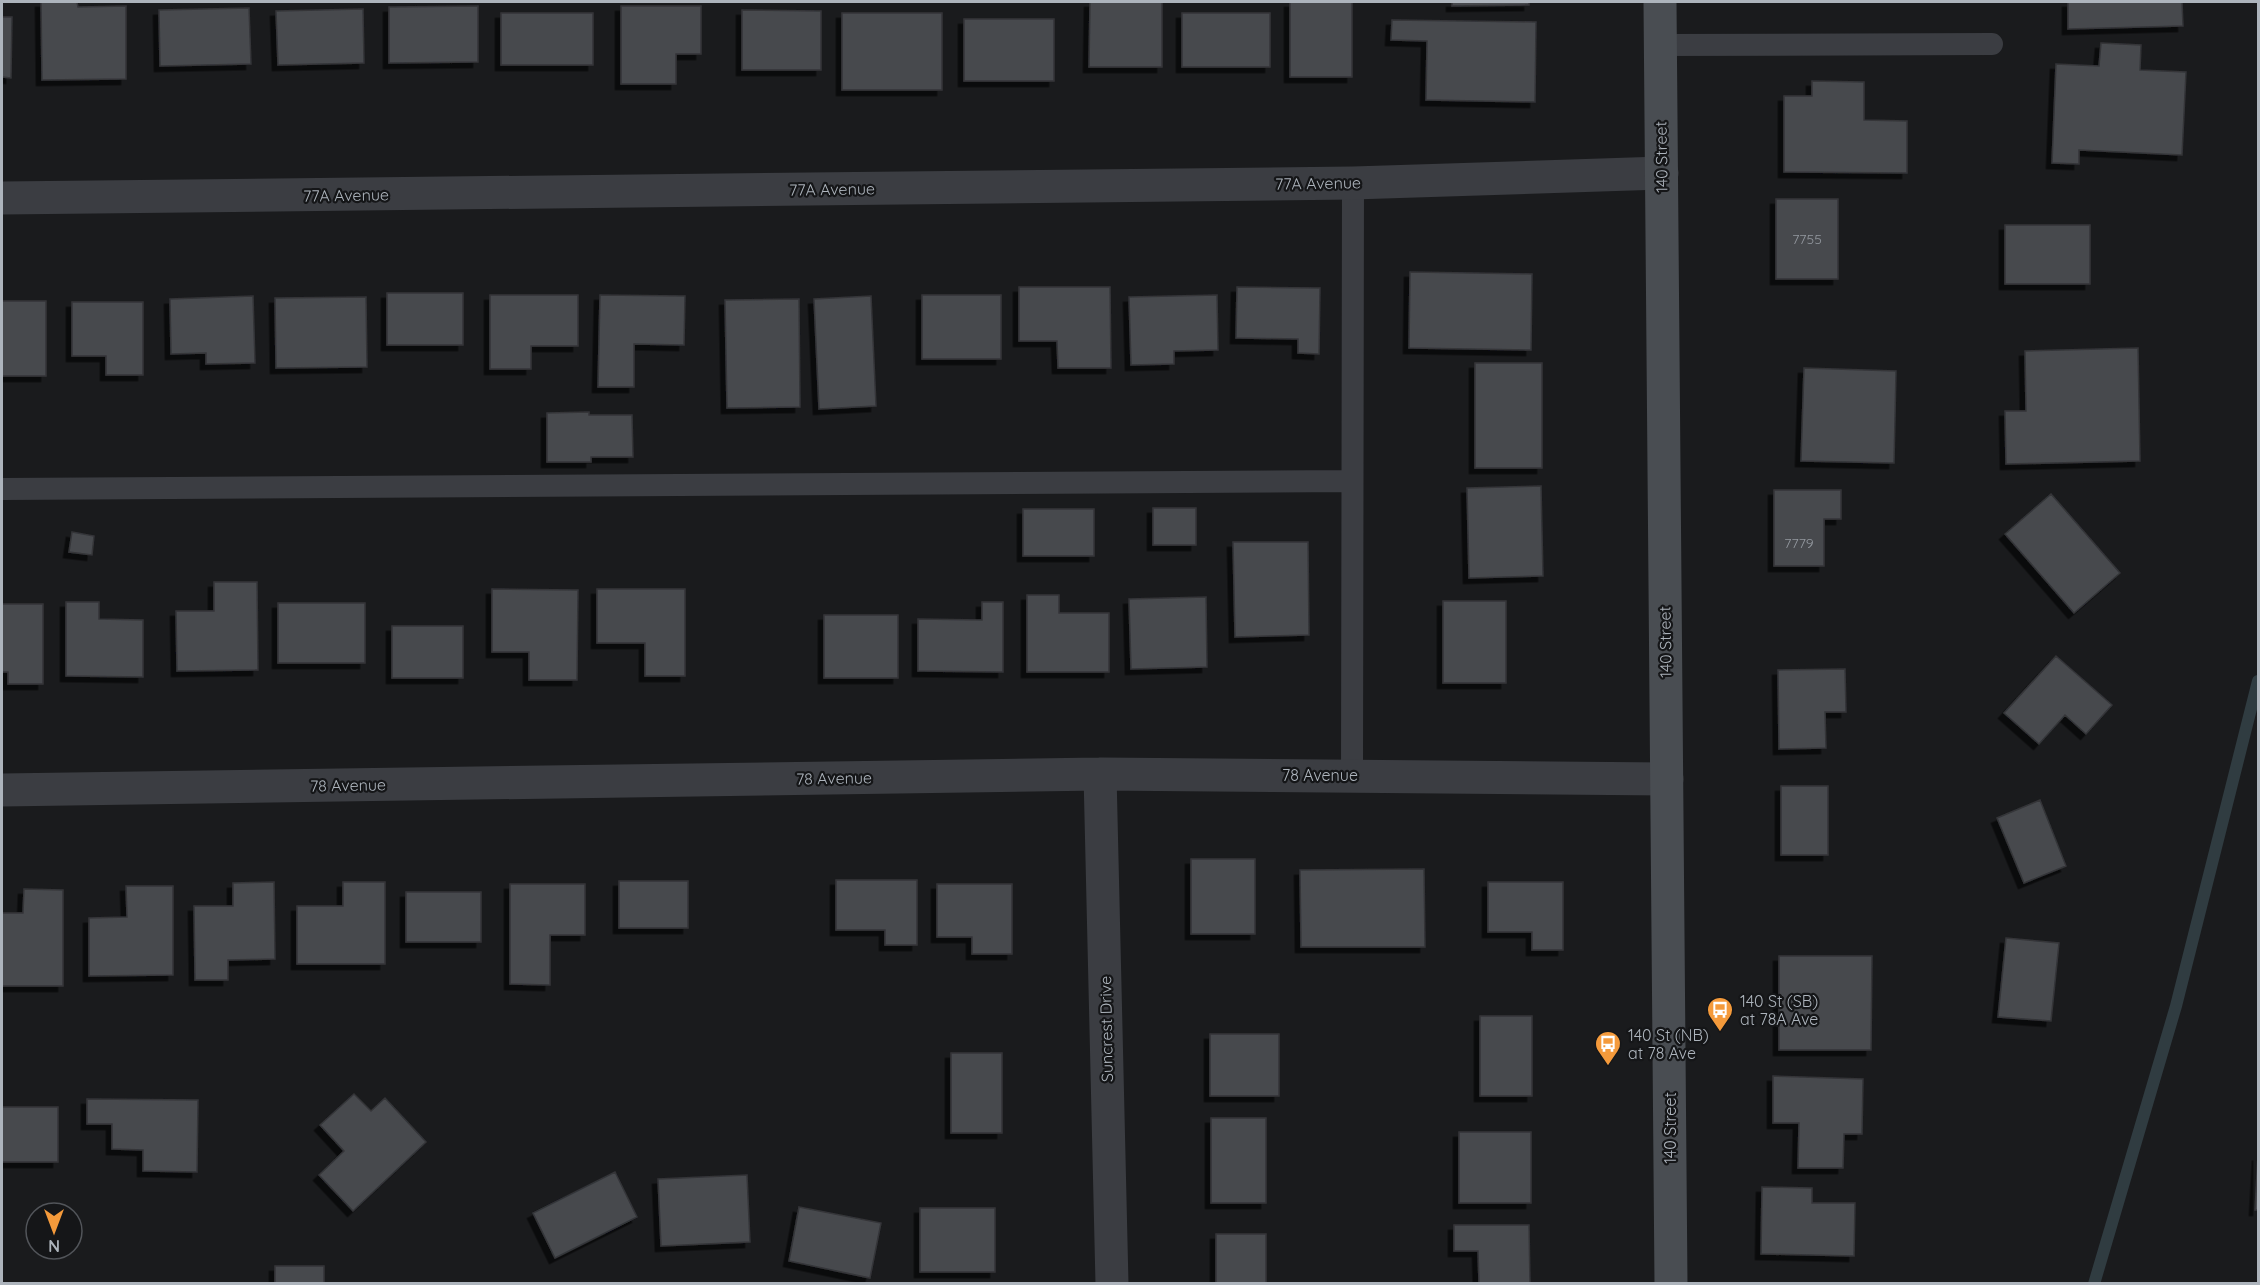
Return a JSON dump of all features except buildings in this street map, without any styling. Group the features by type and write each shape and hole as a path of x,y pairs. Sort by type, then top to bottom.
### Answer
{"main road":[{"name":"140 Street","path":"1660,2 1671,1284"}],"street":[{"name":"77A Avenue","path":"2,198 1353,183 1662,173"},
{"name":"78 Avenue","path":"2,790 1100,774 1667,779"},
{"name":"Suncrest Drive","path":"1100,774 1112,1284"}],"lane":[{"path":"1660,45 1992,45"},
{"path":"1353,183 1353,776"},
{"path":"2,489 1352,481"}],"waterway":[{"path":"2094,1284 2176,1006 2258,681"}],"place":[{"name":"140 St (SB) at 78A Ave","path":"1720,1033"},
{"name":"140 St (NB) at 78 Ave","path":"1608,1067"}]}
